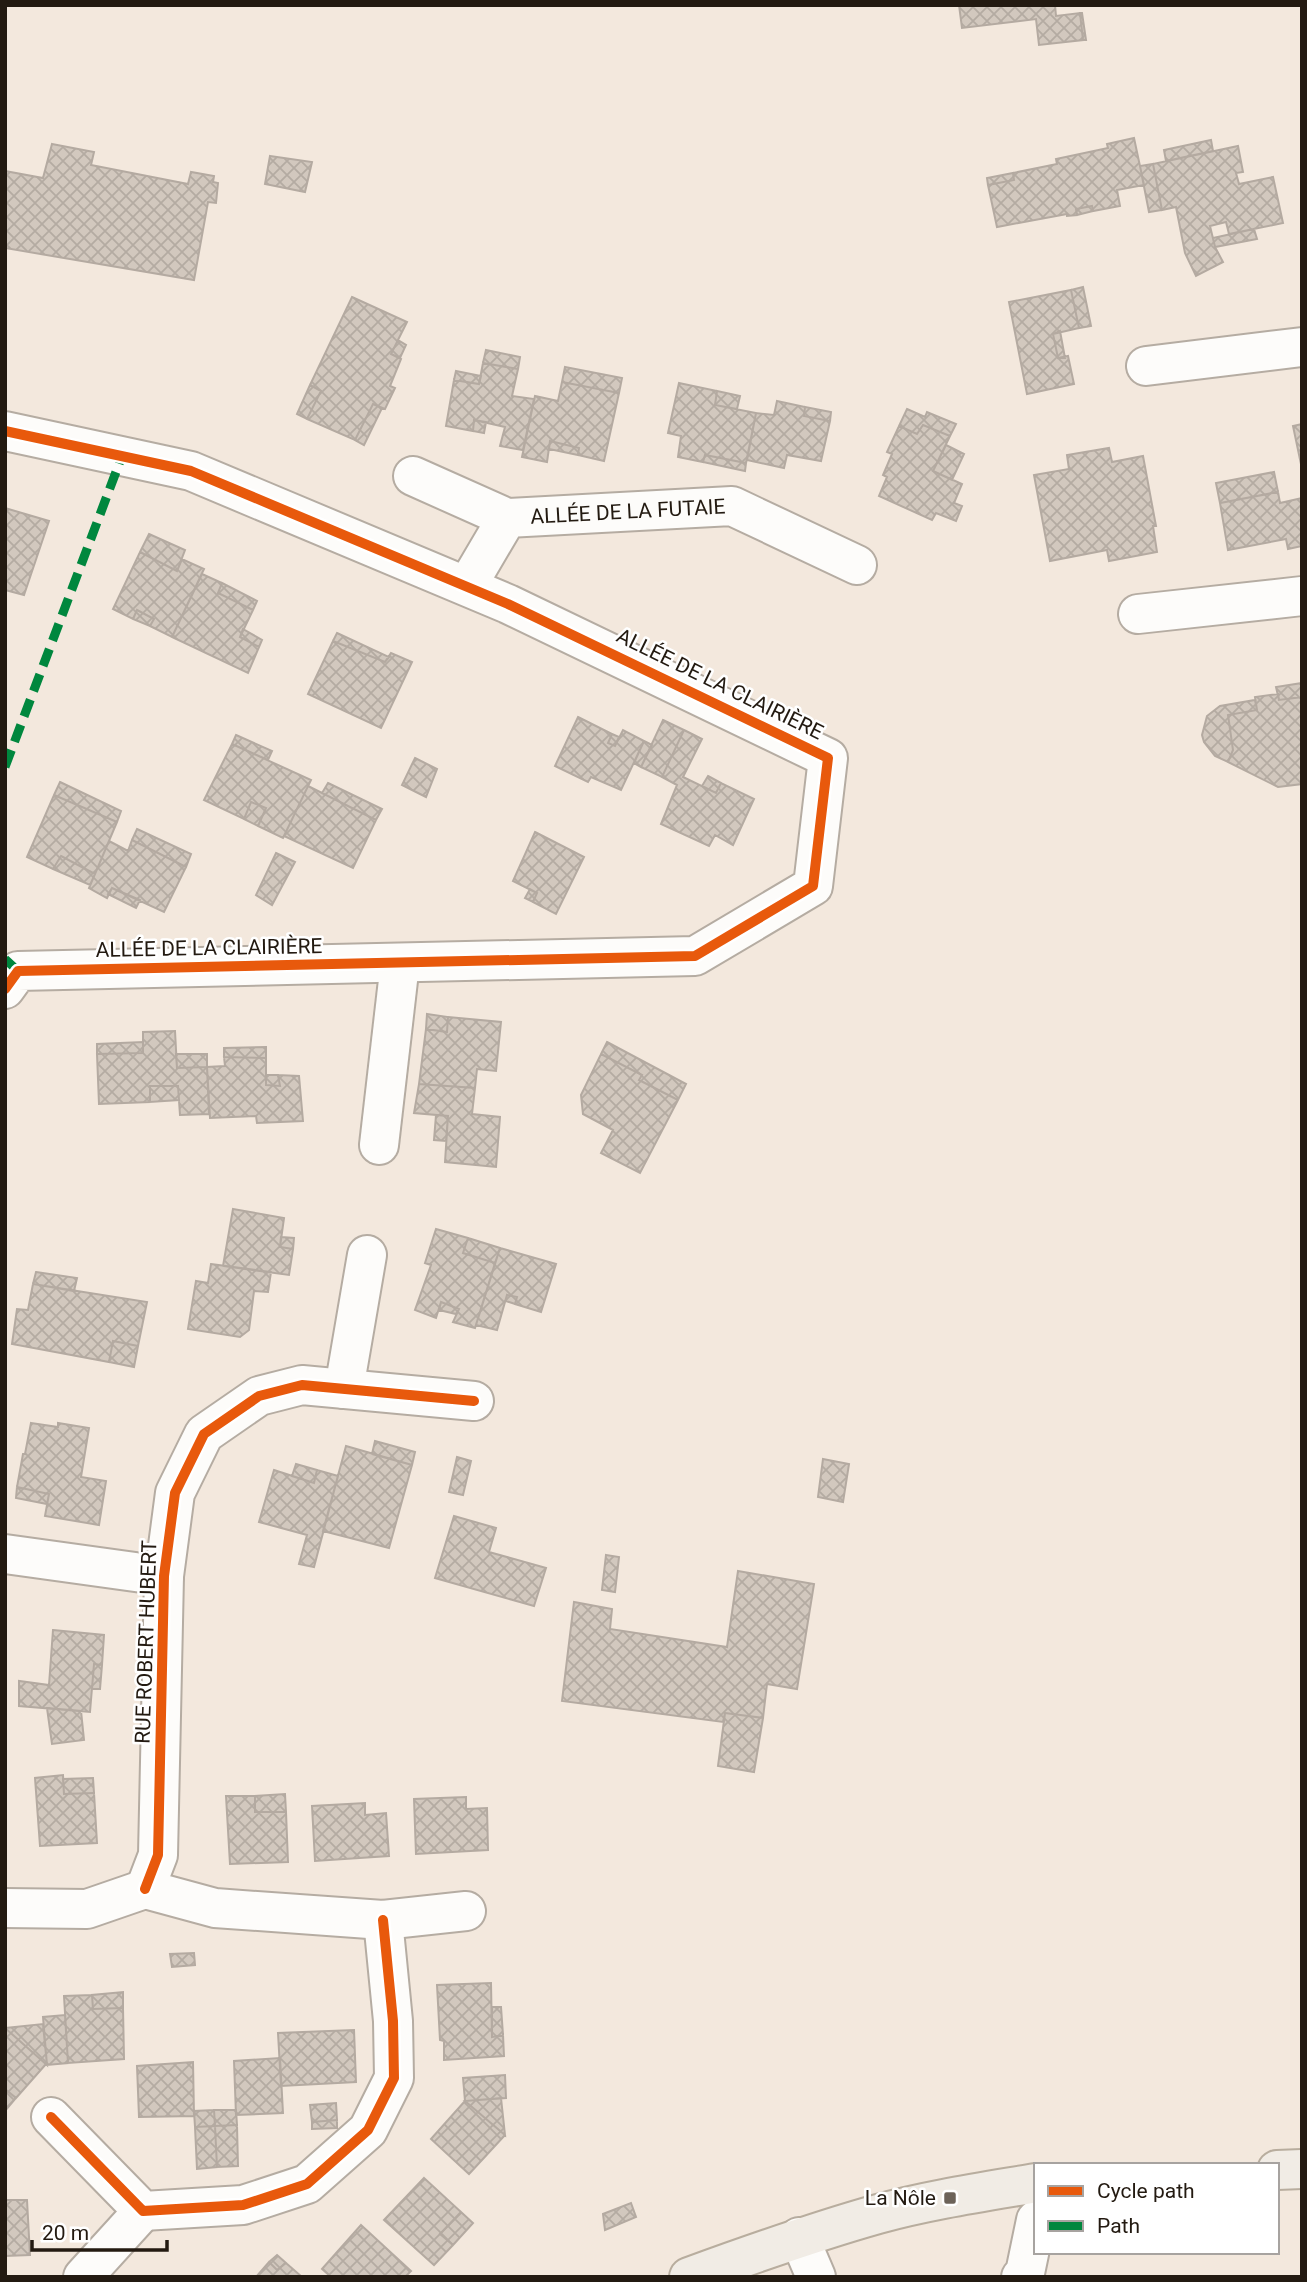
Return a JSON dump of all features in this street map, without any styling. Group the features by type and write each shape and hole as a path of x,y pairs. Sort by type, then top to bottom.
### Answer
{"main road":[{"path":"1279,2170 1302,2169"},
{"path":"689,2277 799,2237 879,2214 1034,2183"}],"street":[{"path":"1146,366 1302,347"},
{"name":"ALLÉE DE LA CLAIRIÈRE","path":"5,431 191,471 508,604 828,758 813,886 695,956 18,971 5,989"},
{"path":"413,476 507,518"},
{"name":"ALLÉE DE LA FUTAIE","path":"467,586 507,518 732,506 857,565"},
{"path":"1138,614 1302,596"},
{"path":"379,1145 400,963"},
{"path":"344,1389 367,1255"},
{"name":"RUE ROBERT HUBERT","path":"145,1889 158,1855 164,1576 175,1493 204,1434 260,1396 302,1385 474,1401"},
{"path":"5,1554 164,1576"},
{"path":"5,1908 87,1909 145,1889 215,1909 383,1920 466,1911"},
{"path":"83,2277 143,2211 243,2204 307,2184 368,2130 394,2078 393,2021 383,1920"},
{"path":"51,2117 143,2211"},
{"path":"1021,2277 1025,2273 1034,2230"},
{"path":"799,2237 816,2277"}],"building":[{"path":"959,5 1055,5 1056,16 1080,13 1083,40 1039,45 1036,19 962,28"},
{"path":"1082,13 1086,40 1083,40"},
{"path":"1134,138 1144,185 1117,190 1120,206 1093,211 1092,206 1076,209 1077,215 1067,214 997,227 988,185 1014,180 1013,173 1057,164 1056,159 1108,148 1107,144"},
{"path":"1211,140 1213,151 1166,161 1164,150"},
{"path":"52,144 94,152 91,165 188,184 191,172 214,176 213,182 218,183 216,203 208,202 194,280 5,248 5,171 43,178"},
{"path":"1238,146 1243,172 1236,173 1239,184 1273,177 1283,223 1229,234 1226,222 1210,226 1215,247 1223,262 1196,276 1185,253 1176,207 1162,210 1153,164"},
{"path":"270,156 312,162 305,192 265,184"},
{"path":"1153,164 1162,210 1149,212 1140,166"},
{"path":"1013,173 1014,180 988,185 987,178"},
{"path":"1092,206 1093,211 1077,215 1076,209"},
{"path":"1254,229 1257,239 1215,247 1213,238"},
{"path":"1083,287 1091,326 1079,328 1071,290"},
{"path":"1071,290 1079,328 1053,334 1058,358 1068,356 1074,384 1027,394 1009,302"},
{"path":"352,297 407,322 391,354 401,359 390,386 395,388 385,409 373,404 355,440 307,419 321,391 310,385"},
{"path":"1060,331 1065,358 1058,358 1053,334"},
{"path":"398,340 406,345 400,358 391,354"},
{"path":"486,350 520,357 518,369 483,363"},
{"path":"483,363 518,369 512,396 534,399 523,450 500,446 505,427 474,420 473,431 446,426 454,380 479,384"},
{"path":"565,367 622,378 619,393 562,382"},
{"path":"456,371 481,376 479,384 454,380"},
{"path":"562,382 619,393 604,461 578,455 579,448 550,441 547,462 522,457 535,396 558,401"},
{"path":"679,383 717,391 715,405 756,413 746,463 705,455 703,462 678,457 681,436 668,433"},
{"path":"310,385 321,391 307,419 297,414"},
{"path":"717,391 740,396 737,409 715,405"},
{"path":"777,401 805,407 804,416 830,421 821,461 787,455 784,468 747,460 756,413 774,415"},
{"path":"373,404 382,408 364,445 355,440"},
{"path":"805,407 831,412 830,421 804,416"},
{"path":"907,409 925,417 927,412 956,424 950,436 923,425 917,434 899,426"},
{"path":"474,420 486,422 484,433 473,431"},
{"path":"1302,424 1302,469 1293,426"},
{"path":"923,425 950,436 933,471 962,484 954,503 962,506 956,521 936,513 932,520 879,496 887,477 883,475 892,454 887,452 899,426 917,434"},
{"path":"550,441 579,448 578,455 549,449"},
{"path":"946,445 964,454 952,480 933,471"},
{"path":"1109,448 1112,462 1143,456 1156,526 1153,526 1157,552 1109,561 1107,550 1050,561 1034,475 1069,469 1067,455"},
{"path":"705,455 746,463 745,471 703,462"},
{"path":"1274,472 1278,492 1220,503 1216,483"},
{"path":"1278,492 1280,503 1302,498 1302,546 1288,549 1286,539 1228,550 1220,503"},
{"path":"5,508 49,521 24,595 5,590"},
{"path":"149,534 185,550 177,571 140,552"},
{"path":"140,552 177,571 182,559 204,569 172,637 150,626 154,619 137,610 133,619 113,609"},
{"path":"202,574 222,583 218,593 253,610 240,637 259,647 248,673 172,637"},
{"path":"222,583 257,601 253,610 218,593"},
{"path":"137,610 154,619 150,626 133,619"},
{"path":"243,629 262,640 259,647 240,637"},
{"path":"337,633 389,657 385,662 333,641"},
{"path":"333,641 385,662 391,653 412,662 381,728 308,694"},
{"path":"1302,683 1302,697 1279,700 1276,687"},
{"path":"1278,694 1279,700 1302,697 1302,784 1278,787 1228,762 1233,750 1228,715 1257,710 1255,697"},
{"path":"1255,700 1257,710 1228,715 1233,750 1228,762 1215,756 1202,735 1207,716 1220,706"},
{"path":"578,717 612,734 608,743 615,746 623,730 644,741 621,790 591,777 588,782 555,766"},
{"path":"663,720 684,730 662,777 641,767"},
{"path":"684,730 702,739 683,777 716,793 721,783 754,799 733,845 715,835 709,846 661,824 677,785 662,777"},
{"path":"612,734 619,737 615,746 608,743"},
{"path":"236,735 272,751 268,760 232,744"},
{"path":"644,741 652,745 641,767 634,763"},
{"path":"232,744 311,780 283,838 258,826 266,808 251,802 244,819 204,800"},
{"path":"415,758 437,769 426,797 402,785"},
{"path":"708,776 721,783 716,793 702,786"},
{"path":"60,782 121,811 117,822 54,795"},
{"path":"328,783 382,809 376,820 322,793"},
{"path":"308,786 376,820 353,868 284,836"},
{"path":"54,795 117,822 95,874 61,856 53,869 27,857"},
{"path":"251,802 266,808 258,826 244,819"},
{"path":"137,829 191,854 186,867 132,840"},
{"path":"535,832 584,857 556,914 533,902 537,893 513,881"},
{"path":"132,840 186,867 164,912 112,888 107,898 89,888 109,841 128,851"},
{"path":"276,853 295,862 272,905 256,895"},
{"path":"61,856 95,874 90,885 53,869"},
{"path":"112,888 140,900 136,908 108,894"},
{"path":"530,889 537,893 533,902 525,898"},
{"path":"427,1014 448,1017 447,1032 426,1029"},
{"path":"448,1017 501,1022 496,1071 477,1069 475,1088 419,1084 426,1029 447,1032"},
{"path":"175,1031 177,1068 207,1067 209,1114 180,1115 178,1086 150,1086 150,1102 99,1104 97,1054 143,1053 143,1032"},
{"path":"143,1042 143,1053 97,1054 97,1044"},
{"path":"607,1042 686,1084 678,1100 639,1080 642,1075 601,1054"},
{"path":"266,1047 266,1058 224,1057 224,1048"},
{"path":"176,1054 207,1054 207,1067 177,1068"},
{"path":"601,1054 642,1075 639,1080 678,1100 640,1173 601,1153 613,1130 583,1114 581,1095"},
{"path":"224,1057 266,1058 266,1085 280,1086 278,1075 299,1076 303,1121 257,1123 256,1116 210,1118 207,1067 225,1066"},
{"path":"266,1075 278,1075 280,1086 266,1085"},
{"path":"419,1084 475,1088 472,1114 500,1117 496,1167 445,1162 448,1116 414,1113"},
{"path":"150,1086 178,1086 179,1100 150,1102"},
{"path":"436,1115 448,1116 446,1141 434,1140"},
{"path":"233,1209 284,1218 280,1247 293,1249 289,1275 223,1266"},
{"path":"436,1229 468,1238 463,1253 495,1263 475,1328 453,1322 459,1309 441,1302 436,1318 415,1310 431,1265 425,1263"},
{"path":"281,1237 294,1238 293,1249 280,1247"},
{"path":"468,1238 500,1248 495,1263 463,1253"},
{"path":"500,1248 556,1264 541,1312 515,1304 517,1297 507,1295 497,1330 476,1325"},
{"path":"211,1264 271,1272 268,1292 254,1291 249,1330 240,1337 188,1329 196,1281 208,1283"},
{"path":"36,1272 77,1278 74,1291 33,1284"},
{"path":"33,1284 147,1302 138,1346 113,1341 109,1362 12,1344 17,1309 28,1310"},
{"path":"507,1295 517,1297 515,1304 506,1301"},
{"path":"441,1302 459,1309 456,1314 439,1310"},
{"path":"113,1341 138,1346 134,1367 109,1362"},
{"path":"31,1423 58,1427 58,1423 89,1428 81,1477 106,1481 99,1525 45,1516 49,1494 17,1487"},
{"path":"375,1441 415,1452 412,1465 372,1454"},
{"path":"346,1446 412,1465 389,1548 323,1531"},
{"path":"457,1457 471,1461 463,1495 449,1492"},
{"path":"823,1459 849,1464 843,1502 818,1497"},
{"path":"296,1464 317,1470 314,1483 292,1476"},
{"path":"274,1470 314,1483 317,1470 338,1476 314,1567 299,1564 307,1535 259,1522"},
{"path":"17,1487 49,1494 47,1504 16,1498"},
{"path":"454,1516 496,1528 489,1552 546,1568 534,1606 435,1578"},
{"path":"606,1555 619,1557 615,1592 602,1590"},
{"path":"738,1571 814,1584 797,1689 767,1684 763,1718 725,1713 723,1722 562,1701 574,1602 612,1609 610,1629 727,1647"},
{"path":"53,1630 104,1635 102,1665 94,1664 90,1712 19,1706 19,1681 49,1685"},
{"path":"94,1664 102,1665 100,1689 92,1689"},
{"path":"47,1708 81,1711 84,1740 52,1744"},
{"path":"725,1713 763,1718 754,1772 718,1766"},
{"path":"63,1775 64,1794 94,1793 97,1843 40,1846 35,1778"},
{"path":"93,1778 94,1793 64,1794 63,1779"},
{"path":"285,1794 286,1812 255,1812 255,1796"},
{"path":"226,1796 255,1796 255,1812 286,1812 288,1862 230,1864"},
{"path":"466,1797 466,1809 487,1808 488,1850 416,1854 414,1799"},
{"path":"365,1803 365,1815 386,1813 389,1856 315,1861 312,1806"},
{"path":"194,1953 195,1965 172,1967 170,1954"},
{"path":"491,1983 492,2037 503,2035 504,2056 444,2060 444,2041 440,2040 437,1985"},
{"path":"123,1992 123,2008 93,2009 92,1995"},
{"path":"92,1995 93,2009 123,2008 124,2059 68,2063 64,1996"},
{"path":"492,2007 501,2007 503,2035 492,2037"},
{"path":"65,2015 68,2063 47,2065 43,2017"},
{"path":"43,2024 47,2065 5,2028"},
{"path":"5,2028 46,2064 16,2098 5,2089"},
{"path":"354,2030 356,2082 281,2086 278,2033"},
{"path":"280,2058 283,2113 236,2115 234,2061"},
{"path":"193,2062 194,2116 139,2117 137,2066"},
{"path":"505,2075 506,2098 465,2101 463,2078"},
{"path":"5,2089 16,2098 5,2111"},
{"path":"501,2098 505,2135 465,2101"},
{"path":"465,2101 505,2135 469,2174 431,2139"},
{"path":"336,2103 337,2120 312,2122 310,2105"},
{"path":"214,2110 236,2110 237,2125 215,2126"},
{"path":"214,2110 215,2126 195,2127 194,2111"},
{"path":"337,2120 337,2128 312,2129 312,2122"},
{"path":"237,2125 238,2166 217,2167 215,2126"},
{"path":"215,2126 217,2167 197,2169 195,2127"},
{"path":"424,2178 461,2212 440,2234 453,2245 434,2265 384,2220"},
{"path":"5,2200 27,2200 30,2255 5,2256"},
{"path":"631,2203 636,2217 605,2230 603,2214"},
{"path":"461,2212 473,2223 453,2245 440,2234"},
{"path":"361,2225 411,2271 405,2277 331,2277 322,2269"},
{"path":"277,2255 286,2263 277,2270 269,2262"},
{"path":"269,2262 277,2270 286,2263 302,2277 256,2277"}],"marked path":[{"path":"5,767 122,456"},
{"path":"5,959 18,971"}],"cycle path":[{"path":"5,431 191,471 508,604 828,758 813,886 695,956 18,971 5,989"},
{"path":"145,1889 158,1855 164,1576 175,1493 204,1434 259,1396 302,1385 474,1401"},
{"path":"51,2117 143,2211 243,2205 307,2184 368,2130 394,2078 393,2021 383,1920"}],"place":[{"name":"La Nôle","path":"950,2198"}]}
